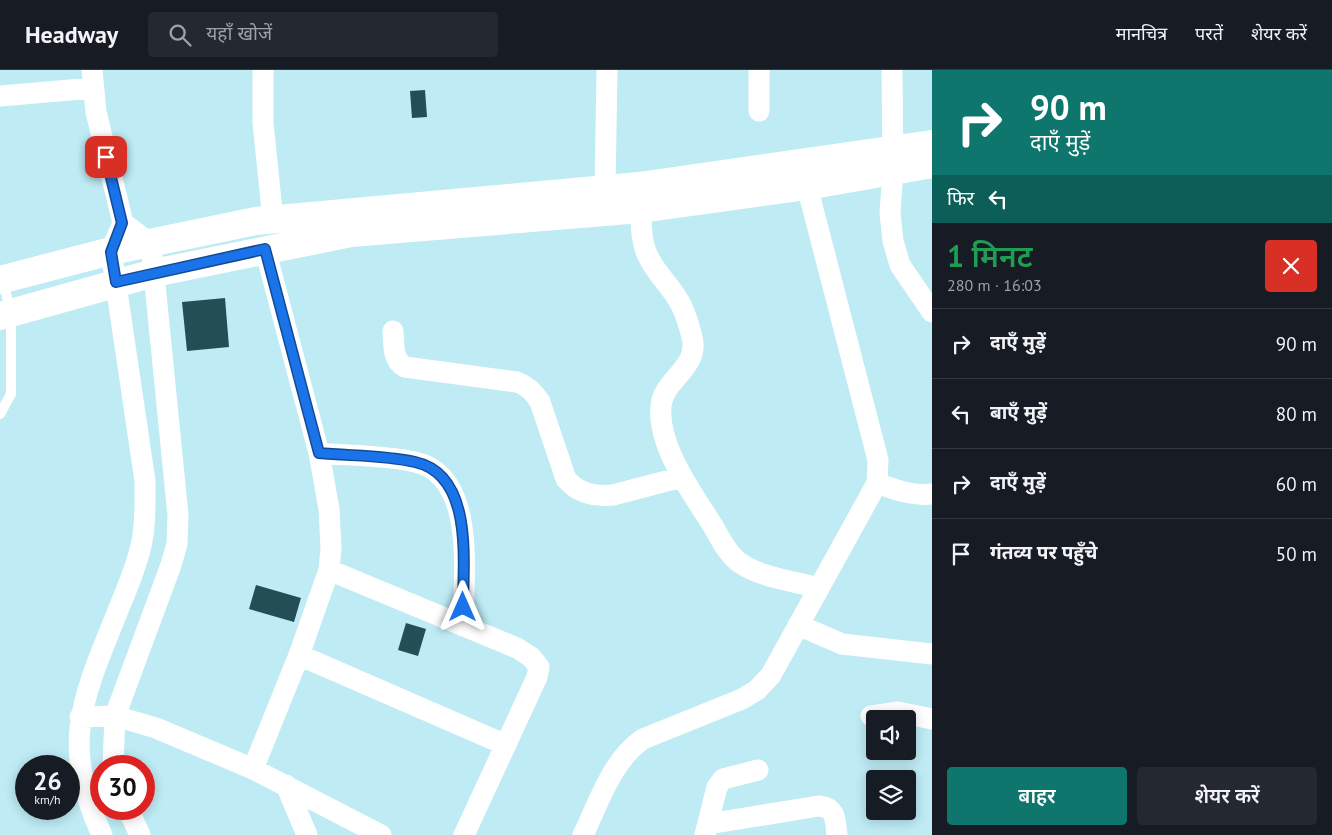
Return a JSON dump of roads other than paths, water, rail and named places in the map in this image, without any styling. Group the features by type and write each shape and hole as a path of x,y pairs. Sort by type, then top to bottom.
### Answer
{"main road":[{"path":"1,280 111,252 256,221 605,189 640,198 807,186 892,161 932,144"},
{"path":"6,315 154,272 351,232 640,198 892,161 932,164"}],"street":[{"path":"263,70 263,123 273,220"},
{"path":"605,189 607,70"},
{"path":"759,70 759,111"},
{"path":"892,70 890,213 900,264 932,312"},
{"path":"0,96 93,79 100,131 122,223 111,252 145,481 145,516 142,542 135,565 88,684 80,716 77,750 83,783 102,835"},
{"path":"583,835 619,762 629,748 643,739 742,699 757,690 770,675 877,483 878,460 807,186"},
{"path":"640,198 642,235 646,253 679,300 693,338 693,352 688,365 668,390 661,404 661,421 668,444 682,477 725,546 739,562 757,572 819,588"},
{"path":"112,755 114,716 177,544 178,514 151,244 122,223"},
{"path":"253,769 299,655 329,570 330,548 329,509 319,453 265,249"},
{"path":"393,331 395,356 399,364 405,367 517,382 534,392 540,402 566,479 573,488 602,496 613,495 682,477"},
{"path":"319,453 416,462 432,469 446,483 458,506 463,531 463,626"},
{"path":"877,483 919,496 932,494"},
{"path":"142,542 177,544"},
{"path":"329,570 518,648 531,657 539,667 537,677 464,835"},
{"path":"798,625 842,644 932,654"},
{"path":"299,655 506,745"},
{"path":"80,716 114,716 156,728 253,769 381,835"},
{"path":"916,716 932,719"},
{"path":"758,770 723,779 717,787 706,830 819,806 828,807 834,813 837,835"},
{"path":"286,785 307,835"},
{"path":"133,820 140,835"}],"lane":[{"path":"0,414 11,394 6,315 1,280"}]}
